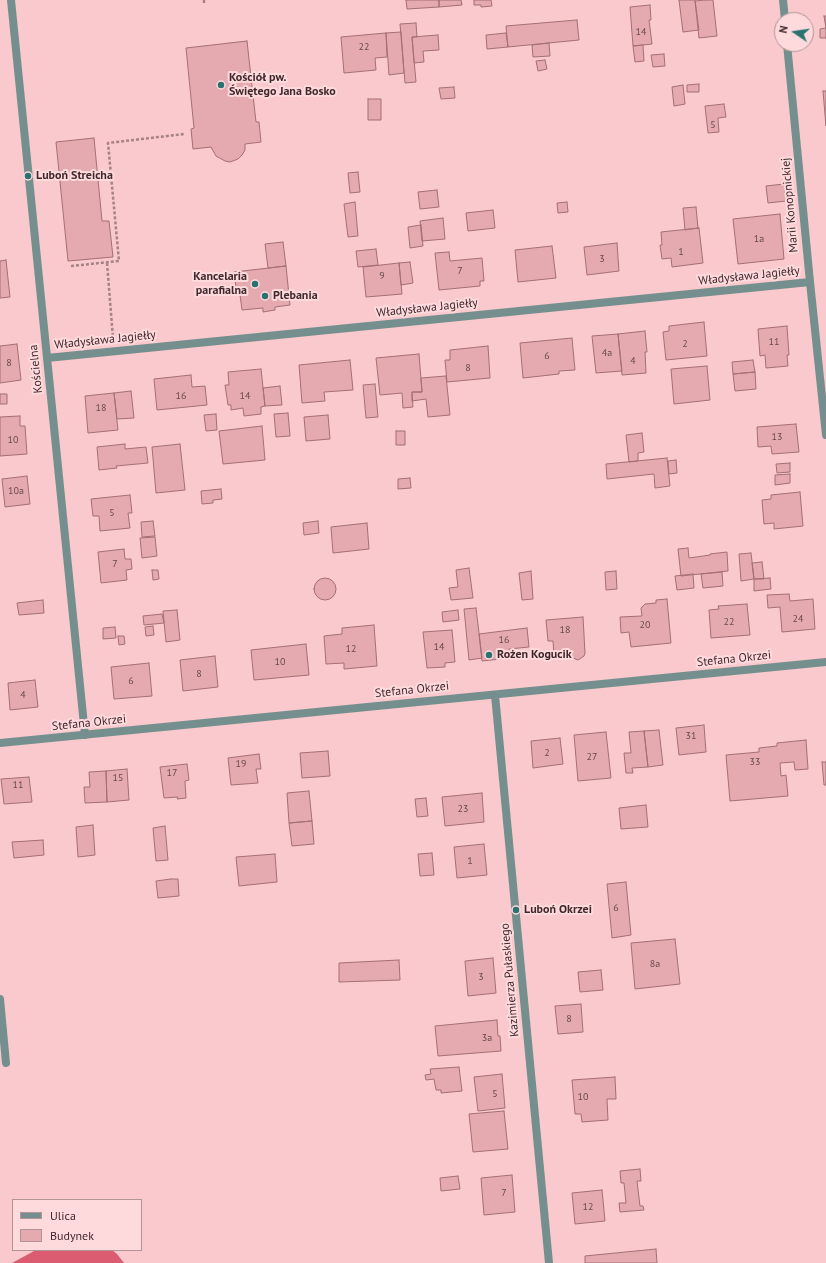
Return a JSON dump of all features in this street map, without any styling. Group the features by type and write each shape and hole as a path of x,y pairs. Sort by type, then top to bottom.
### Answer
{"street":[{"name":"Kościelna","path":"11,0 85,735"},
{"path":"783,0 784,12"},
{"name":"Marii Konopnickiej","path":"788,52 826,435"},
{"name":"Władysława Jagiełły","path":"47,358 810,282"},
{"name":"Stefana Okrzei","path":"0,743 826,662"},
{"name":"Kazimierza Pułaskiego","path":"495,695 549,1263"},
{"path":"0,999 6,1063"}],"path":[{"path":"71,266 119,261 108,143 184,134"},
{"path":"107,263 113,339"}],"shaded area":[{"path":"34,1251 113,1251 124,1263 12,1263"}],"building":[{"path":"406,0 439,0 439,7 407,9"},
{"path":"439,0 461,0 462,5 439,7"},
{"path":"474,0 491,0 492,6 481,7 481,5 474,5"},
{"path":"679,0 695,0 699,30 683,32"},
{"path":"713,0 717,36 699,38 695,1"},
{"path":"650,5 651,20 649,20 652,44 633,46 630,7"},
{"path":"824,16 826,16 826,28"},
{"path":"577,20 579,40 508,47 506,26"},
{"path":"416,23 417,37 412,37 416,82 405,83 400,24"},
{"path":"826,28 826,38 820,38 820,29"},
{"path":"401,32 404,73 389,75 386,33"},
{"path":"386,33 387,57 375,58 376,70 344,73 341,37"},
{"path":"506,33 508,47 487,49 486,35"},
{"path":"438,35 439,50 423,51 424,62 414,63 412,37"},
{"name":"Kościół pw. Świętego Jana Bosko","path":"247,41 256,122 259,122 261,142 245,144 245,150 242,155 238,159 230,162 216,156 211,147 193,149 191,129 194,128 186,48"},
{"path":"549,43 550,56 533,57 532,45"},
{"path":"643,45 644,61 635,62 633,46"},
{"path":"664,54 665,66 653,67 651,55"},
{"path":"545,60 547,69 538,71 536,61"},
{"path":"699,84 699,92 687,92 687,85"},
{"path":"683,85 685,104 674,106 672,87"},
{"path":"454,87 455,98 441,99 439,88"},
{"path":"823,91 826,91 826,126"},
{"path":"368,99 381,99 381,120 368,120"},
{"path":"724,104 726,117 718,118 719,132 708,133 705,106"},
{"path":"94,138 102,221 109,221 113,257 68,261 56,142"},
{"path":"358,172 360,192 350,193 348,173"},
{"path":"784,184 786,201 768,203 766,186"},
{"path":"437,190 439,207 420,209 418,192"},
{"path":"355,202 358,236 348,237 344,204"},
{"path":"567,202 568,212 558,213 557,203"},
{"path":"696,207 698,228 685,230 683,208"},
{"path":"493,210 495,228 468,231 466,213"},
{"path":"780,214 784,259 738,264 733,219"},
{"path":"443,218 445,239 422,241 420,221"},
{"path":"421,225 423,246 410,248 408,227"},
{"path":"699,228 703,263 672,267 671,258 662,259 660,245 662,245 661,232"},
{"path":"283,242 286,266 268,268 265,244"},
{"path":"617,243 619,271 587,275 584,247"},
{"path":"552,246 556,278 518,282 515,250"},
{"path":"376,249 378,265 358,267 356,251"},
{"path":"449,252 450,261 482,258 484,281 480,281 480,286 439,290 435,253"},
{"path":"6,260 10,297 0,298 0,261"},
{"path":"410,262 413,283 401,285 399,263"},
{"path":"399,263 402,294 366,297 363,267"},
{"name":"Plebania","path":"286,266 290,305 275,307 275,310 263,312 263,308 242,310 239,287 236,287 234,272"},
{"path":"704,322 707,356 666,360 663,332 669,331 669,326"},
{"path":"787,326 789,355 787,355 788,366 766,368 765,355 760,356 758,329"},
{"path":"645,331 647,352 645,352 646,373 622,375 618,334"},
{"path":"618,334 622,371 596,373 592,336"},
{"path":"572,338 575,370 559,371 559,374 523,378 520,343"},
{"path":"17,344 21,380 0,383 0,346"},
{"path":"488,346 490,378 447,382 445,360 450,360 450,350"},
{"path":"419,354 422,392 412,392 413,407 403,408 402,393 380,395 376,358"},
{"path":"350,360 353,390 324,392 325,401 302,403 299,365"},
{"path":"753,360 755,372 733,374 732,362"},
{"path":"707,366 710,400 674,404 671,369"},
{"path":"261,369 265,406 261,407 261,414 244,416 243,408 231,410 231,405 228,405 225,385 229,385 228,372"},
{"path":"755,372 756,389 735,391 733,374"},
{"path":"191,375 192,387 205,386 207,405 157,410 154,379"},
{"path":"446,376 450,415 428,417 426,399 412,401 412,392 422,392 421,378"},
{"path":"375,384 378,417 366,418 363,385"},
{"path":"280,386 282,405 265,406 263,388"},
{"path":"131,391 134,418 117,419 114,393"},
{"path":"114,393 118,430 88,433 85,396"},
{"path":"0,394 7,394 7,404 0,404"},
{"path":"288,413 290,436 276,437 274,414"},
{"path":"216,414 217,430 206,431 204,415"},
{"path":"328,415 330,439 306,441 304,417"},
{"path":"20,416 20,426 25,426 27,454 0,456 0,417"},
{"path":"796,424 799,452 772,454 771,446 758,447 757,427"},
{"path":"262,426 265,460 223,464 219,431"},
{"path":"396,431 405,431 405,445 396,445"},
{"path":"642,433 644,452 638,453 638,461 629,462 626,435"},
{"path":"125,444 125,449 146,447 148,463 116,466 117,468 99,470 97,447"},
{"path":"180,444 185,490 156,493 152,447"},
{"path":"667,458 670,486 655,488 654,474 607,479 606,464"},
{"path":"676,460 677,473 669,474 668,461"},
{"path":"790,463 790,472 777,473 776,464"},
{"path":"790,474 790,483 775,485 775,475"},
{"path":"27,476 30,504 5,507 2,479"},
{"path":"410,478 411,488 398,489 398,479"},
{"path":"221,489 222,499 213,500 213,503 202,504 201,491"},
{"path":"800,492 803,526 774,529 774,523 764,524 762,500 771,499 771,495"},
{"path":"130,495 132,513 128,513 130,528 100,531 99,516 93,516 91,499"},
{"path":"153,521 155,536 142,537 141,522"},
{"path":"318,521 319,533 304,535 303,523"},
{"path":"367,523 369,549 333,553 331,527"},
{"path":"155,537 157,556 142,558 140,538"},
{"path":"688,548 689,558 727,552 728,571 681,576 678,549"},
{"path":"124,549 125,559 131,559 132,569 126,570 127,580 101,583 98,552"},
{"path":"751,553 754,579 741,581 739,554"},
{"path":"762,562 764,579 754,579 752,563"},
{"path":"469,568 473,598 451,600 449,588 458,587 456,570"},
{"path":"152,570 158,570 159,579 153,580"},
{"path":"531,571 533,599 522,600 519,573"},
{"path":"616,571 617,589 606,590 605,572"},
{"path":"722,572 723,586 703,588 701,574"},
{"path":"693,574 694,588 677,590 675,576"},
{"path":"325,578 333,581 336,589 333,597 325,600 317,597 314,589 317,581"},
{"path":"770,578 771,589 754,591 754,579"},
{"path":"789,594 790,601 813,599 815,629 782,632 780,607 768,608 767,595"},
{"path":"667,599 671,643 631,647 629,632 621,633 620,617 642,616 641,608 645,604 656,603 656,600"},
{"path":"43,600 44,613 19,615 17,603"},
{"path":"747,604 750,635 711,638 709,610 719,609 718,606"},
{"path":"476,608 482,658 469,660 464,609"},
{"path":"177,610 180,640 166,642 163,611"},
{"path":"458,610 459,620 443,622 442,612"},
{"path":"162,614 164,623 144,625 143,616"},
{"path":"583,617 584,656 578,660 573,658 570,654 554,655 553,641 548,641 546,620"},
{"path":"374,625 377,666 344,669 344,663 326,664 324,636 342,634 342,628"},
{"path":"153,626 154,635 146,636 145,627"},
{"path":"115,627 116,638 103,639 103,628"},
{"path":"527,628 529,647 509,649 510,658 482,661 479,634"},
{"path":"452,630 455,662 445,663 445,667 427,668 423,632"},
{"path":"118,636 124,636 125,644 119,645"},
{"path":"306,644 309,675 254,680 251,650"},
{"path":"215,656 218,687 183,691 180,660"},
{"path":"149,663 152,696 114,699 111,667"},
{"path":"35,680 38,707 10,710 8,683"},
{"path":"704,725 706,752 679,755 676,728"},
{"path":"659,730 663,765 648,767 644,731"},
{"path":"644,731 648,767 632,768 633,773 626,773 624,753 631,753 629,732"},
{"path":"606,732 611,778 578,781 574,735"},
{"path":"560,738 563,764 533,768 531,741"},
{"path":"806,740 808,769 795,770 794,762 780,763 781,776 786,775 788,796 730,801 726,755 759,752 759,748 777,746 777,743"},
{"path":"328,751 330,776 302,778 300,753"},
{"path":"259,754 261,769 256,769 258,783 231,785 228,758"},
{"path":"822,762 826,762 826,785 824,785"},
{"path":"187,764 189,780 185,781 186,798 164,798 160,767"},
{"path":"127,769 129,800 107,802 106,771"},
{"path":"106,771 107,802 85,803 84,787 90,787 89,772"},
{"path":"29,777 32,802 4,804 1,779"},
{"path":"309,791 312,821 289,823 287,793"},
{"path":"482,793 484,822 445,826 442,797"},
{"path":"426,798 428,816 417,817 415,799"},
{"path":"646,805 648,827 621,829 619,808"},
{"path":"312,821 314,844 292,846 289,823"},
{"path":"93,825 95,855 78,857 76,827"},
{"path":"165,826 168,860 156,861 153,828"},
{"path":"43,840 44,855 14,858 12,842"},
{"path":"484,844 487,875 457,878 454,847"},
{"path":"432,853 434,875 420,876 418,854"},
{"path":"275,854 277,882 239,886 236,857"},
{"path":"178,879 179,896 158,898 156,881"},
{"path":"626,882 631,935 612,938 607,884"},
{"path":"675,939 680,984 635,989 631,943"},
{"path":"493,958 496,993 468,996 465,961"},
{"path":"399,960 400,980 339,982 339,963"},
{"path":"601,970 603,990 580,992 578,972"},
{"path":"581,1004 583,1032 558,1034 555,1006"},
{"path":"497,1020 501,1051 438,1056 435,1026"},
{"path":"459,1067 462,1091 441,1093 441,1090 436,1090 434,1079 426,1080 425,1075 431,1074 430,1069"},
{"path":"502,1074 505,1108 478,1111 474,1077"},
{"path":"615,1077 616,1099 607,1099 608,1120 582,1122 581,1114 575,1114 572,1080"},
{"path":"504,1111 508,1149 473,1152 469,1114"},
{"path":"640,1169 641,1181 637,1181 640,1206 643,1206 644,1210 620,1212 619,1203 626,1203 624,1183 621,1183 620,1171"},
{"path":"512,1175 515,1212 484,1215 481,1178"},
{"path":"458,1176 460,1189 441,1191 440,1178"},
{"path":"602,1190 605,1221 575,1224 572,1193"},
{"path":"656,1249 657,1263 585,1263 585,1256"}],"place":[{"name":"Kościół pw. Świętego Jana Bosko","path":"221,85"},
{"name":"Luboń Streicha","path":"28,176"},
{"name":"Kancelaria parafialna","path":"255,284"},
{"name":"Plebania","path":"265,296"},
{"name":"Rożen Kogucik","path":"489,655"},
{"name":"Luboń Okrzei","path":"516,910"}]}
